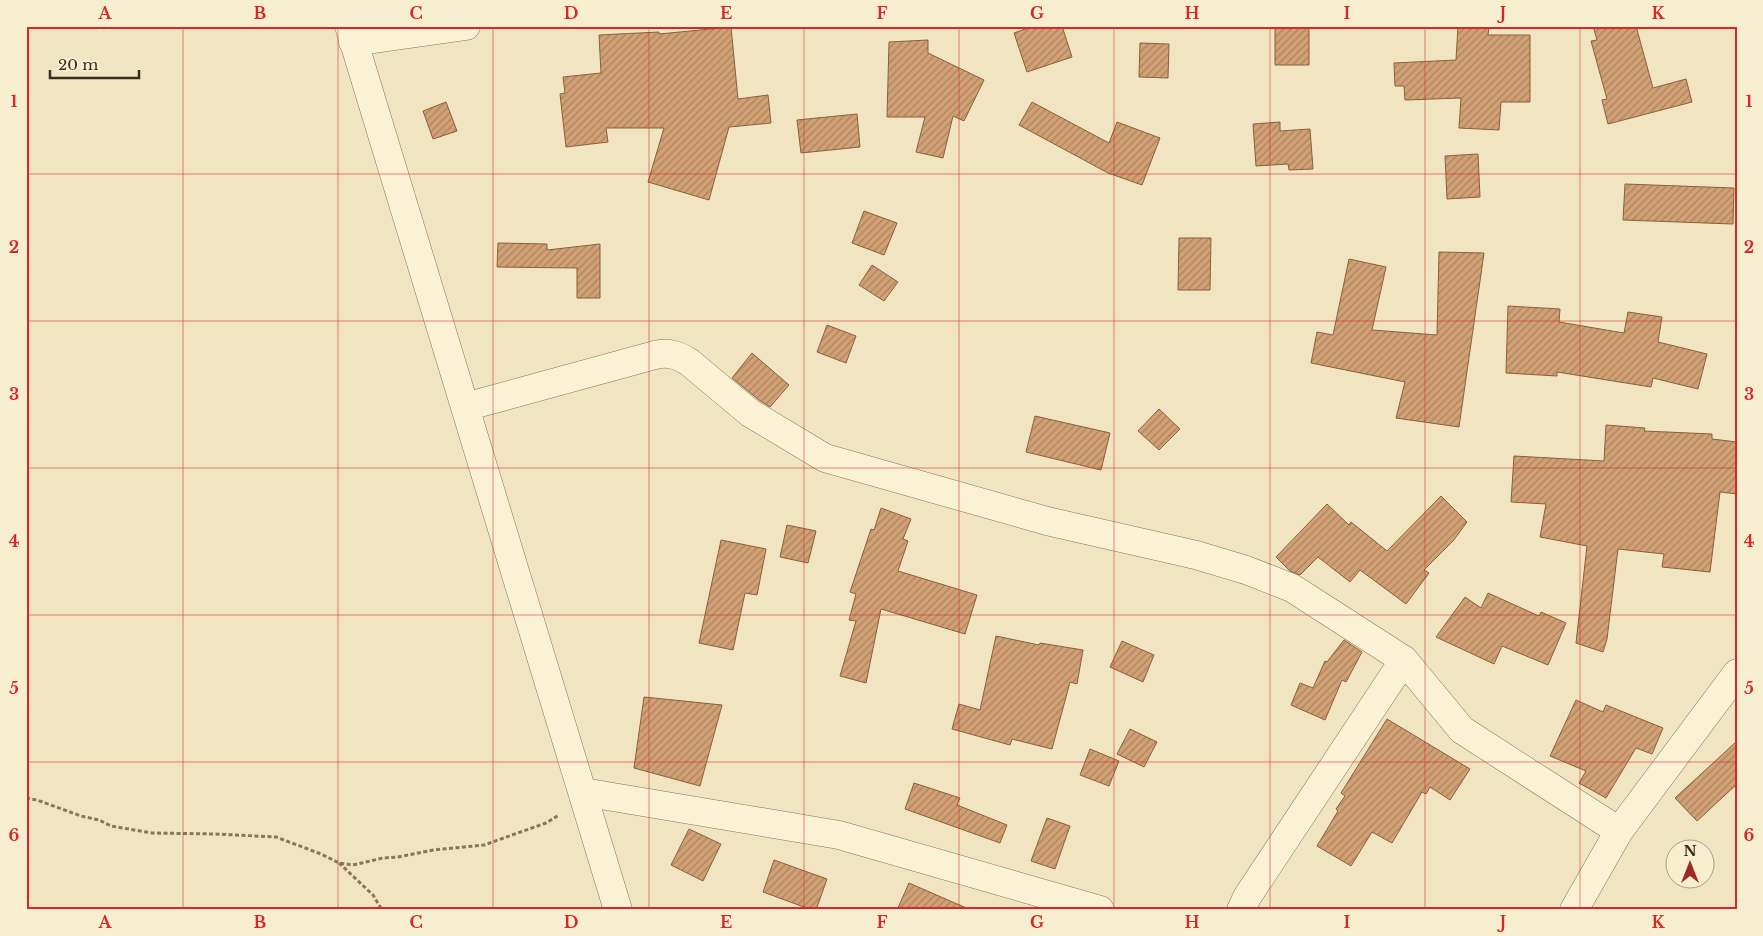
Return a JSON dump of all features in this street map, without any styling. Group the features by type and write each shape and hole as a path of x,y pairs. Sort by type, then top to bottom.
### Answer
{"street":[{"path":"466,26 351,34 618,910"},
{"path":"465,407 655,355 672,354 689,362 750,413 825,458 1047,522 1196,555 1246,570 1292,588 1404,660 1462,730 1619,830"},
{"path":"1241,910 1247,897 1404,660"},
{"path":"1574,910 1619,830 1737,673"},
{"path":"583,792 839,835 1100,910"}],"path":[{"path":"338,863 352,865 432,850 484,845 546,823 571,808 583,792"},
{"path":"26,798 99,820 111,826 152,834 276,837 321,854 338,863 373,895 382,910"}],"building":[{"path":"1034,26 1062,26 1072,57 1027,72 1014,33"},
{"path":"1275,26 1309,26 1309,65 1275,65"},
{"path":"1458,26 1489,26 1488,35 1530,35 1530,102 1501,102 1499,130 1459,128 1461,98 1405,100 1404,86 1395,86 1394,63 1456,60"},
{"path":"1593,26 1636,26 1653,88 1686,79 1692,102 1608,124 1602,100 1607,99 1591,41 1597,40"},
{"path":"731,27 738,99 768,95 771,123 729,127 709,200 648,182 664,128 606,128 608,142 566,147 560,94 565,93 563,77 601,73 599,35 659,32 659,34"},
{"path":"928,40 928,53 984,80 964,121 953,116 943,158 916,152 925,117 887,117 889,42"},
{"path":"1140,43 1169,44 1168,78 1139,77"},
{"path":"446,102 457,131 433,139 423,111"},
{"path":"1032,102 1109,143 1117,122 1160,138 1142,185 1108,173 1019,125"},
{"path":"857,114 860,147 801,153 797,120"},
{"path":"1280,122 1280,131 1310,129 1313,169 1289,170 1288,164 1256,166 1253,124"},
{"path":"1478,154 1480,197 1447,199 1445,156"},
{"path":"1625,184 1734,188 1733,224 1623,220"},
{"path":"864,211 897,223 884,255 852,243"},
{"path":"1179,238 1211,238 1210,290 1178,290"},
{"path":"498,243 547,244 547,250 600,244 600,298 577,298 577,268 497,267"},
{"path":"1439,252 1484,253 1459,427 1396,418 1405,382 1311,363 1317,332 1333,335 1349,259 1386,267 1372,330 1437,335"},
{"path":"872,265 898,282 884,301 859,285"},
{"path":"1508,306 1560,309 1559,322 1624,333 1628,312 1662,317 1658,342 1707,354 1698,389 1653,378 1651,387 1557,372 1557,376 1506,373"},
{"path":"827,325 856,336 846,363 817,352"},
{"path":"752,353 789,385 770,407 732,378"},
{"path":"1159,409 1180,429 1159,450 1138,431"},
{"path":"1035,416 1110,433 1101,470 1026,452"},
{"path":"1606,425 1645,428 1644,431 1712,434 1712,439 1737,442 1737,494 1720,492 1710,572 1662,567 1664,554 1618,549 1607,639 1603,652 1576,643 1587,546 1540,537 1546,504 1511,502 1514,456 1604,461"},
{"path":"1441,496 1467,522 1453,541 1424,570 1429,573 1406,604 1360,570 1350,582 1318,557 1300,575 1290,571 1276,557 1327,504 1349,525 1351,522 1387,551"},
{"path":"881,508 911,519 903,539 908,541 898,571 977,595 965,634 881,609 866,683 840,676 856,621 849,620 856,594 850,592 871,529 874,530"},
{"path":"787,525 816,531 808,563 780,557"},
{"path":"721,540 766,549 757,595 745,593 733,650 699,643"},
{"path":"1488,593 1539,616 1541,612 1566,623 1548,665 1502,646 1494,664 1436,637 1465,597 1481,608"},
{"path":"996,636 1039,645 1040,643 1083,650 1077,684 1070,682 1052,749 1012,739 1010,745 952,729 959,704 980,710"},
{"path":"1344,640 1362,652 1346,682 1342,680 1325,720 1291,705 1300,683 1313,688 1325,661 1327,662"},
{"path":"1122,641 1154,655 1143,682 1110,667"},
{"path":"644,697 722,705 700,786 634,768"},
{"path":"1576,700 1603,712 1606,705 1663,728 1652,754 1636,748 1606,798 1579,783 1586,771 1550,756"},
{"path":"1387,719 1470,769 1450,800 1430,787 1426,794 1422,792 1392,843 1372,832 1351,866 1317,846 1338,811 1336,809 1345,796 1341,793"},
{"path":"1130,729 1157,742 1144,767 1117,754"},
{"path":"1737,741 1737,784 1697,821 1675,798"},
{"path":"1090,749 1119,761 1109,786 1080,775"},
{"path":"914,783 960,798 957,805 1007,825 1000,843 905,809"},
{"path":"1047,818 1070,826 1055,869 1031,861"},
{"path":"689,829 721,844 703,881 671,865"},
{"path":"774,860 827,879 816,910 763,892"},
{"path":"909,883 971,910 897,910"}]}
